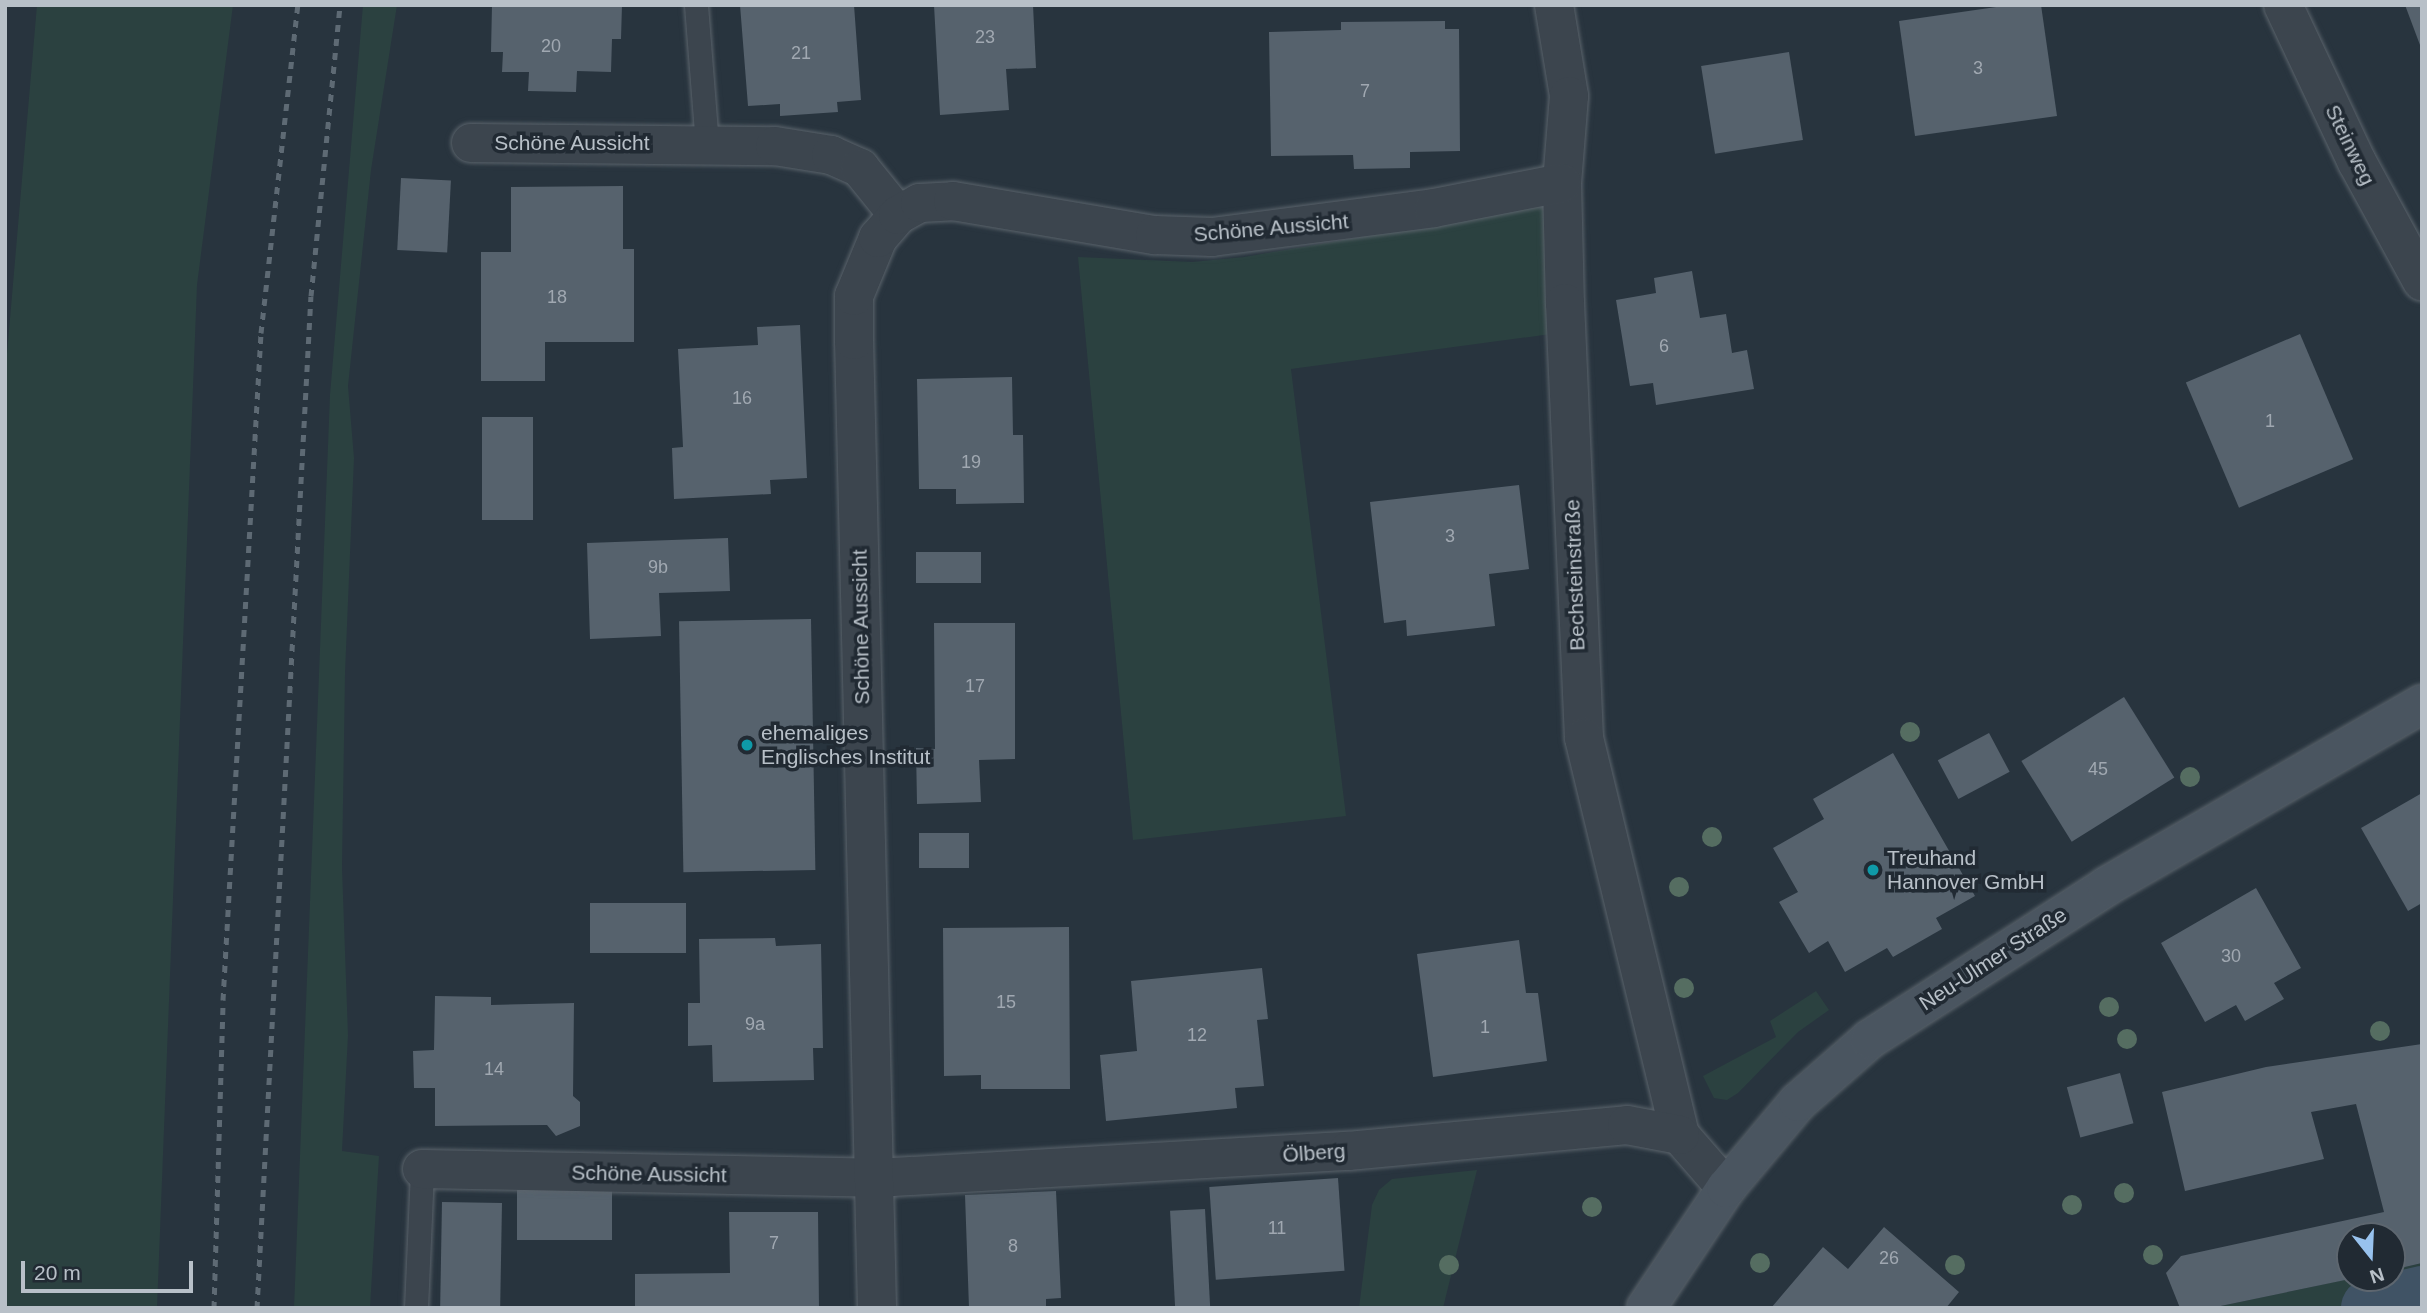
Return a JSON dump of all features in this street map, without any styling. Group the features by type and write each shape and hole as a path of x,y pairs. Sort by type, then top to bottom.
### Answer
{"main road":[{"name":"Neu-Ulmer Straße","path":"1646,1308 1726,1188 1798,1102 1870,1039 2107,886 2422,704"}],"street":[{"name":"Bechsteinstraße","path":"1554,5 1569,96 1563,183 1584,738 1680,1135"},
{"name":"Steinweg","path":"2283,5 2357,162 2422,281"},
{"name":"Schöne Aussicht","path":"471,143 707,144 831,155 860,168 898,215"},
{"name":"Schöne Aussicht","path":"877,1308 854,296 878,238 898,215 920,203 953,201 1141,233 1212,237 1434,208 1563,183"},
{"name":"Ölberg","path":"876,1178 1348,1151 1627,1125 1680,1135"},
{"path":"1680,1135 1726,1188"},
{"name":"Schöne Aussicht","path":"422,1169 876,1178"}],"lane":[{"path":"696,5 707,144"},
{"path":"416,1308 422,1169"}],"green space":[{"path":"37,5 233,5 197,285 157,1308 5,1308 5,377"},
{"path":"363,5 397,5 371,170 348,386 354,458 345,673 342,868 348,1035 342,1151 379,1156 370,1308 294,1308 330,395"},
{"path":"1543,206 1551,334 1291,369 1346,816 1133,840 1078,257 1192,262 1244,257"},
{"path":"1816,991 1829,1010 1798,1032 1738,1093 1727,1100 1714,1098 1703,1076 1776,1037 1770,1021"},
{"path":"1477,1170 1443,1308 1359,1308 1372,1205 1379,1190 1392,1179"},
{"path":"2422,1263 2422,1308 2211,1308 2336,1282 2336,1292 2406,1292 2406,1267"}],"building":[{"path":"492,5 622,5 621,39 612,39 611,72 577,71 576,92 528,91 529,72 502,72 503,52 491,52"},
{"path":"740,5 854,5 861,100 837,102 838,112 780,116 780,104 748,106"},
{"path":"934,5 1033,5 1036,68 1006,69 1009,110 940,115"},
{"path":"2010,5 2041,5 2057,116 1915,136 1899,21"},
{"path":"2405,5 2422,5 2420,45"},
{"path":"1445,21 1445,29 1459,29 1460,151 1410,152 1410,168 1354,169 1353,155 1271,156 1269,32 1341,30 1341,22"},
{"path":"1789,52 1803,140 1715,154 1701,66"},
{"path":"401,178 451,181 447,253 397,250"},
{"path":"623,186 623,249 634,249 634,342 545,342 545,381 481,381 481,252 511,252 511,187"},
{"path":"1692,271 1700,318 1726,314 1732,353 1747,350 1754,389 1656,405 1653,383 1630,386 1616,300 1656,293 1654,278"},
{"path":"800,325 807,478 770,480 771,494 674,499 672,448 683,447 678,349 758,345 757,327"},
{"path":"2300,334 2353,459 2239,508 2186,382"},
{"path":"1012,377 1013,435 1023,435 1024,503 956,504 956,489 919,489 917,379"},
{"path":"482,417 533,417 533,520 482,520"},
{"path":"1519,485 1529,569 1489,574 1495,626 1407,636 1406,620 1384,623 1370,502"},
{"path":"728,538 730,591 659,593 661,636 590,639 587,543"},
{"path":"916,552 981,552 981,583 916,583"},
{"name":"ehemaliges Englisches Institut","path":"811,619 815,870 683,872 679,621"},
{"path":"934,623 1015,623 1015,759 979,760 981,802 917,804 916,748 935,749"},
{"path":"2124,697 2174,778 2072,842 2021,761"},
{"path":"1989,733 2010,772 1958,799 1938,760"},
{"name":"Treuhand Hannover GmbH","path":"1893,753 1975,896 1936,918 1942,929 1893,957 1887,948 1845,972 1828,941 1809,953 1779,902 1798,892 1773,848 1824,819 1813,799"},
{"path":"2422,793 2422,903 2408,911 2361,828"},
{"path":"919,833 969,833 969,868 919,868"},
{"path":"2256,888 2301,968 2274,983 2284,999 2245,1021 2236,1005 2205,1022 2161,943"},
{"path":"590,903 686,903 686,953 590,953"},
{"path":"1069,927 1070,1089 981,1089 981,1075 944,1076 943,928"},
{"path":"775,938 776,946 821,944 823,1048 813,1048 814,1080 713,1082 712,1045 688,1046 688,1003 700,1003 699,939"},
{"path":"1519,940 1526,993 1538,993 1547,1061 1433,1077 1417,954"},
{"path":"1262,968 1268,1019 1257,1020 1264,1086 1235,1088 1237,1108 1106,1121 1100,1055 1137,1051 1131,981"},
{"path":"435,996 491,997 491,1005 574,1003 573,1096 580,1102 580,1126 556,1136 547,1125 435,1126 435,1088 414,1088 413,1051 434,1050"},
{"path":"2422,1044 2422,1263 2406,1267 2406,1222 2338,1222 2384,1212 2356,1104 2311,1112 2324,1159 2185,1191 2162,1092 2266,1067"},
{"path":"2120,1073 2133,1123 2080,1137 2067,1087"},
{"path":"1338,1178 1344,1271 1216,1280 1209,1187"},
{"path":"517,1190 612,1190 612,1240 517,1240"},
{"path":"1056,1191 1061,1298 1046,1299 1046,1308 969,1308 965,1195"},
{"path":"442,1202 502,1203 500,1308 440,1308"},
{"path":"1205,1209 1210,1308 1175,1308 1170,1211"},
{"path":"729,1212 818,1212 819,1308 635,1308 635,1274 730,1273"},
{"path":"2336,1222 2336,1282 2211,1308 2180,1308 2166,1273 2181,1256"},
{"path":"1884,1227 1959,1292 1946,1308 1771,1308 1823,1247 1848,1269"}],"waterway":[{"path":"2371,1308 2422,1296"}],"railway":[{"path":"214,1308 223,1000 261,333 298,5"},
{"path":"257,1308 311,296 340,5"}],"place":[{"name":"ehemaliges Englisches Institut","path":"747,745"},
{"name":"Treuhand Hannover GmbH","path":"1873,870"}]}
